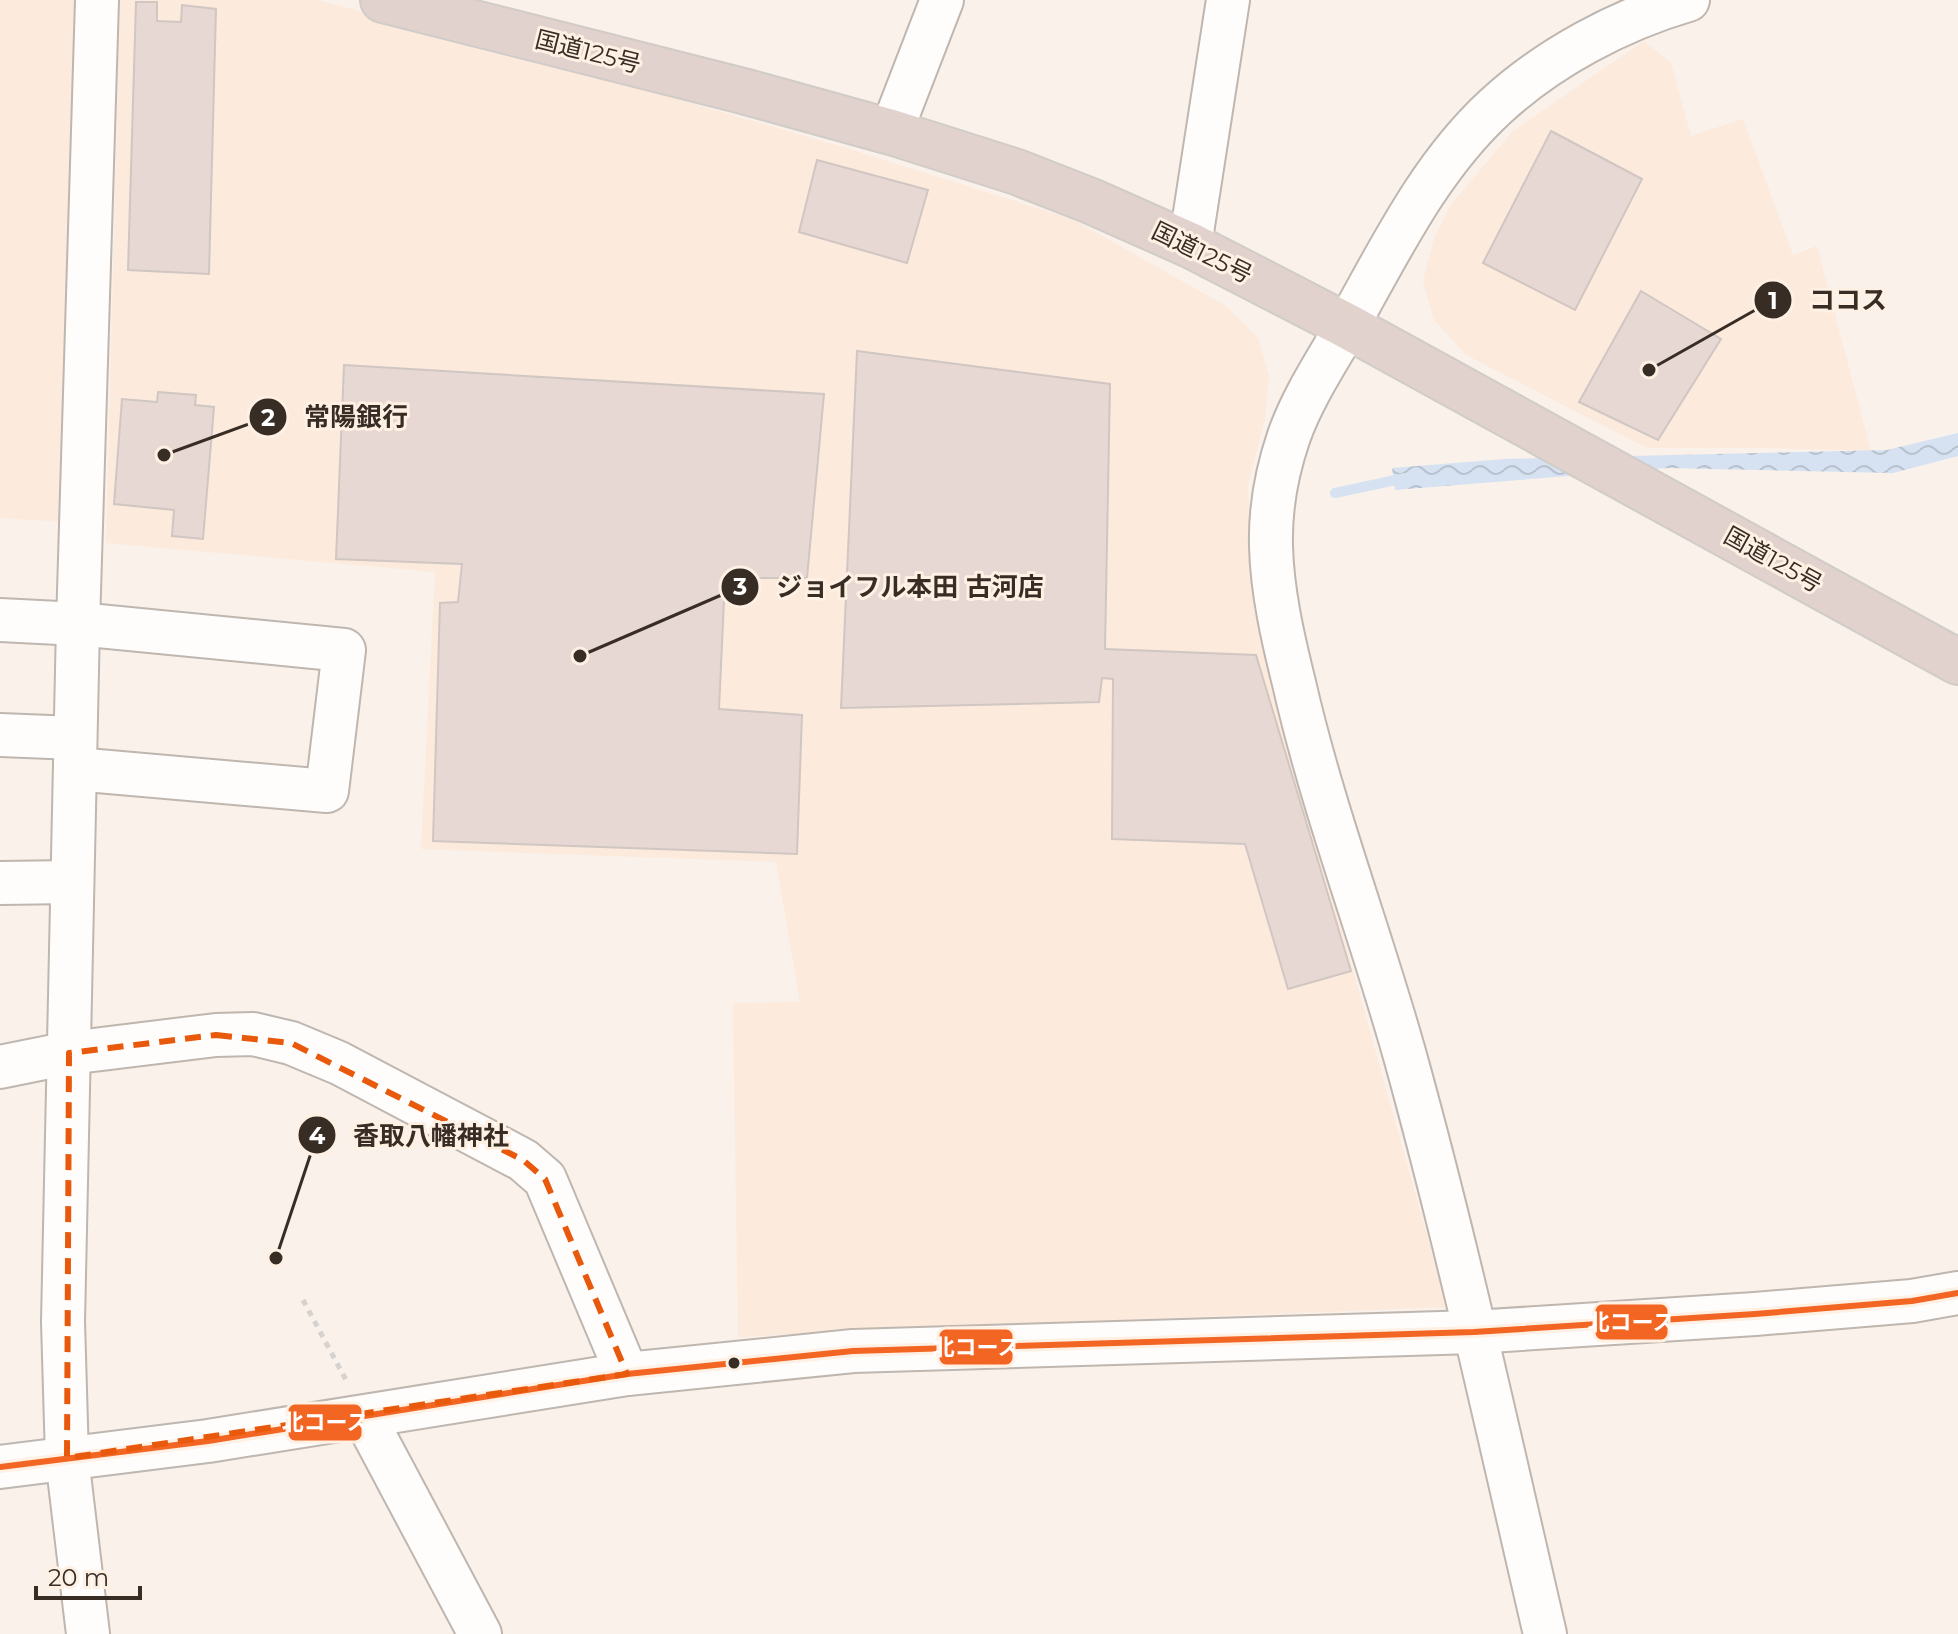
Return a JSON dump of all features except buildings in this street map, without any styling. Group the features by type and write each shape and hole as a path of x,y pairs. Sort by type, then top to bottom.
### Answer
{"highway":[{"name":"国道125号","path":"383,0 743,91 891,132 1017,172 1190,245 1347,326 1958,662"}],"street":[{"path":"88,1634 67,1458 63,1322 78,624 97,0"},
{"path":"891,132 942,0"},
{"path":"1545,1634 1404,1054 1308,745 1275,587 1271,546 1274,501 1288,438 1307,397 1435,175 1493,108 1526,81 1570,52 1634,20 1688,0"},
{"path":"1190,245 1225,1"},
{"path":"0,620 78,624 344,650 327,791 75,754 0,735"},
{"path":"0,883 72,882"},
{"path":"0,1067 69,1053 216,1035 253,1034 291,1043 339,1063 523,1160 545,1179 627,1374"},
{"path":"0,1467 365,1418 627,1374 853,1351 1474,1332 1755,1314 1912,1301 1958,1293"},
{"path":"365,1418 480,1634"}],"path":[{"path":"303,1300 365,1418"}],"highlighted area":[{"path":"216,1035 291,1043 523,1160 545,1179 627,1374 67,1458 69,1053"}],"shaded area":[{"path":"0,0 78,0 65,522 0,518"},
{"path":"120,0 317,0 475,41 836,145 1072,219 1226,306 1258,338 1269,376 1265,419 1248,485 1252,574 1283,720 1447,1307 738,1337 733,1003 800,1002 776,862 421,849 435,572 106,543"},
{"path":"1644,41 1671,63 1691,136 1743,119 1793,255 1817,246 1871,451 1647,448 1466,355 1434,320 1423,281 1434,239 1450,206 1513,131"}],"water":[{"path":"1958,433 1958,456 1893,473 1668,468 1395,490 1392,468 1505,459 1887,450"}],"waterway":[{"path":"1335,493 1405,478"}],"transit line":[{"name":"北コース","path":"0,1467 208,1441 627,1374 853,1351 1474,1332 1755,1314 1912,1301 1958,1293"}],"place":[{"name":"ココス","path":"1649,370"},
{"name":"常陽銀行","path":"164,455"},
{"name":"ジョイフル本田 古河店","path":"580,656"},
{"name":"香取八幡神社","path":"276,1258"}]}
